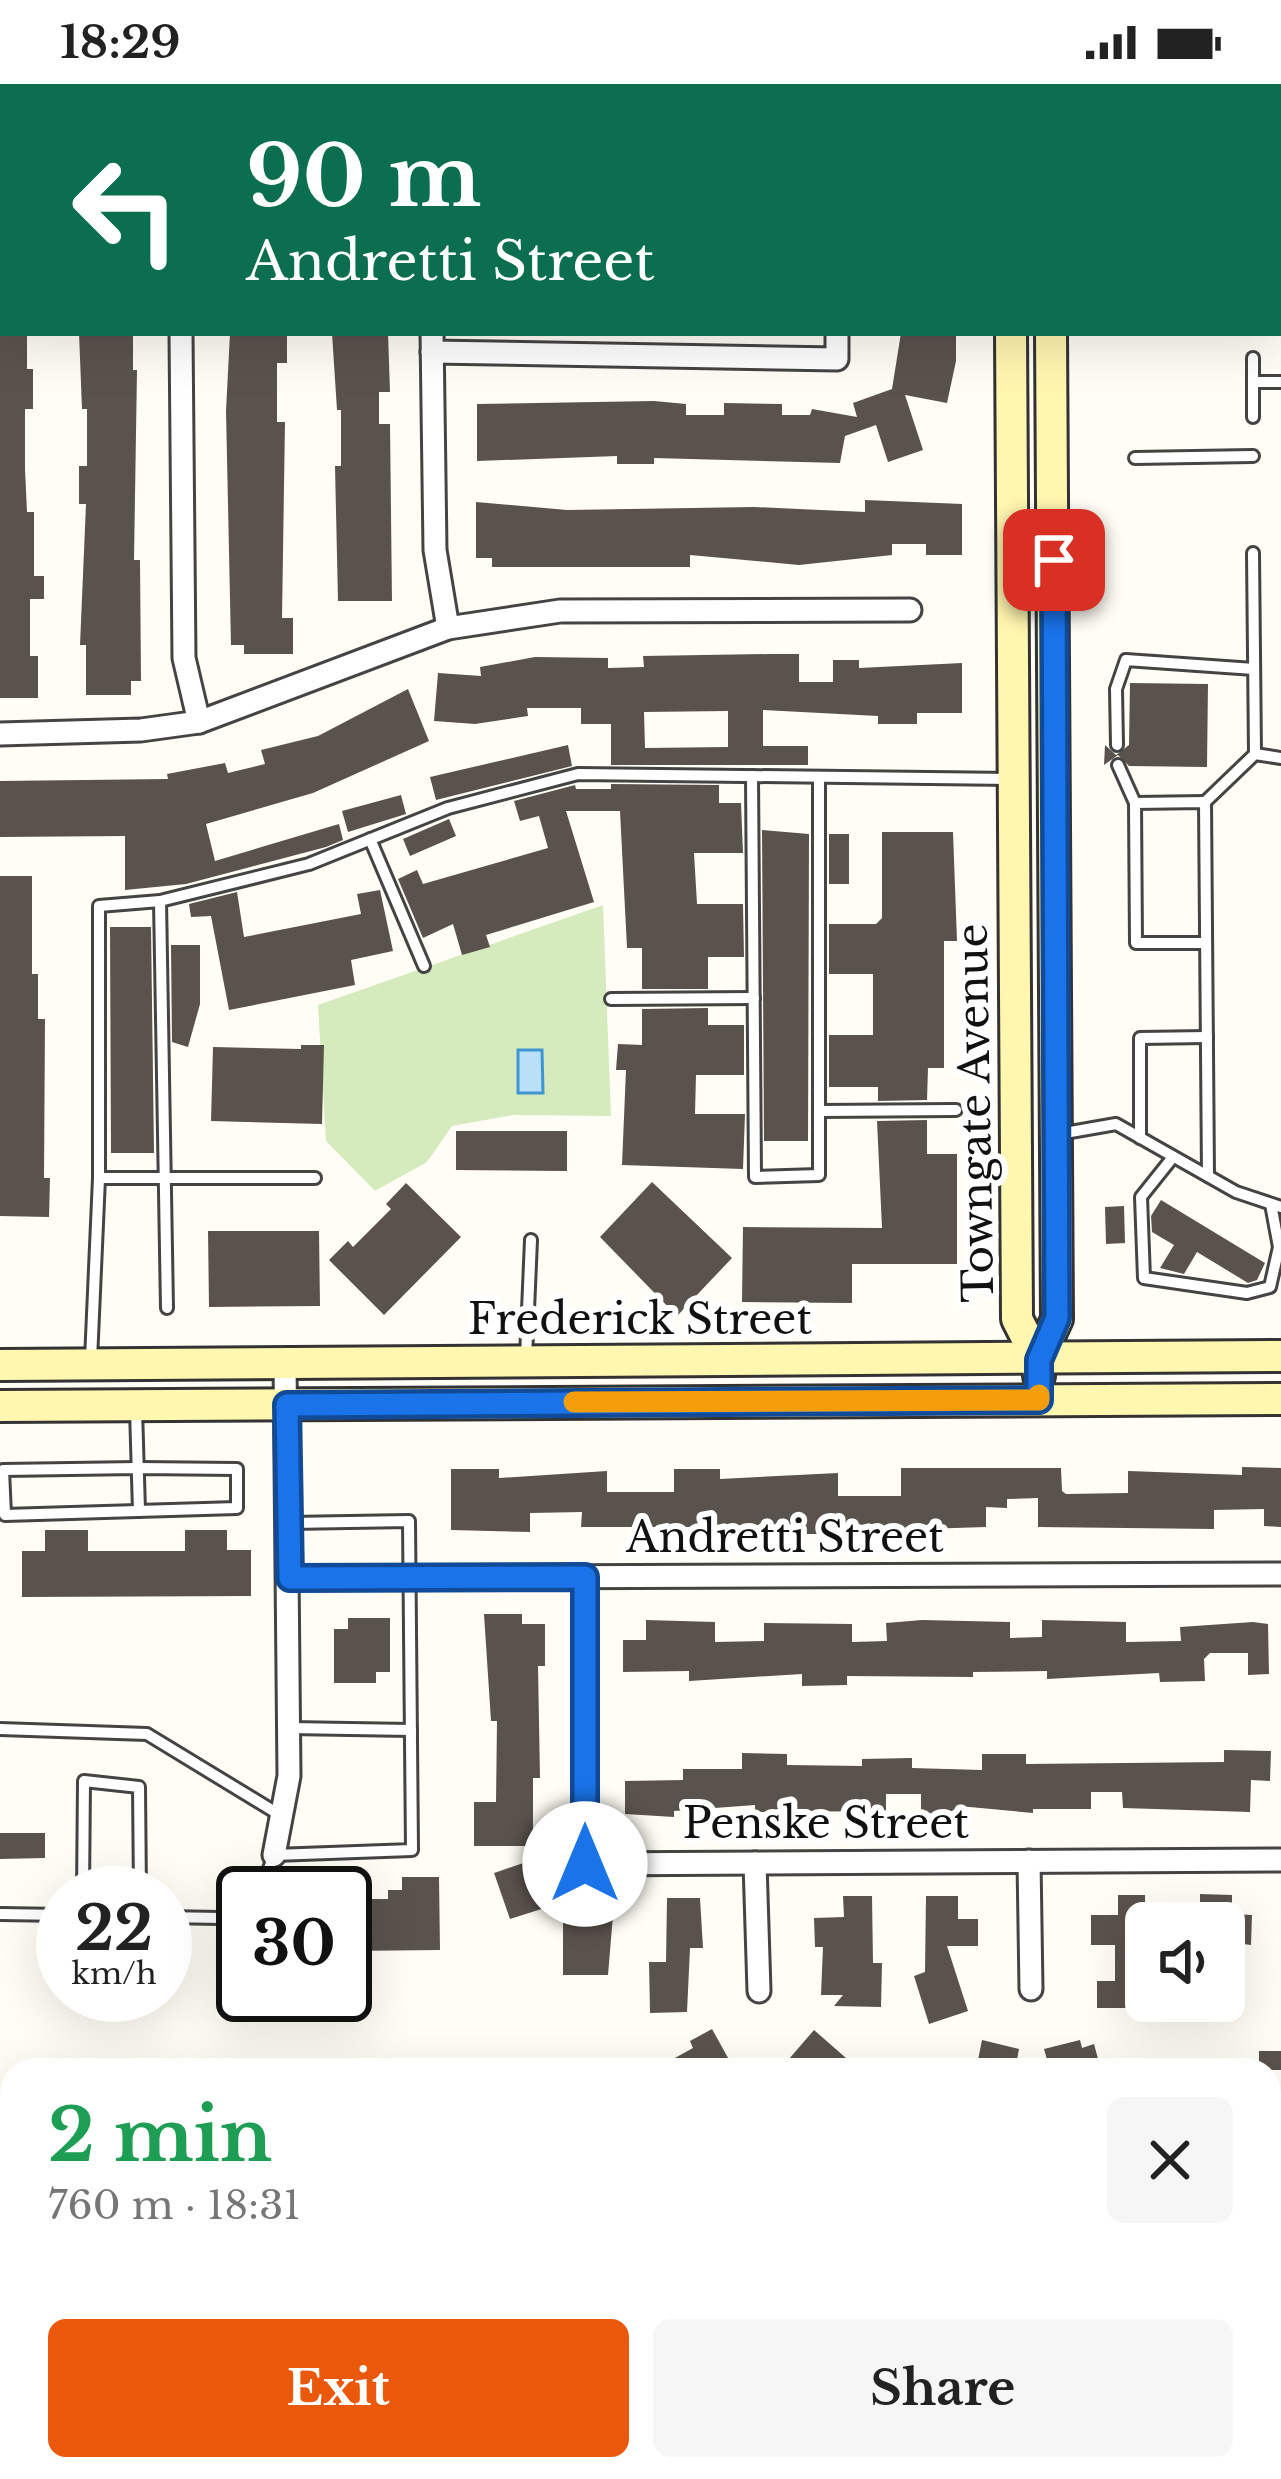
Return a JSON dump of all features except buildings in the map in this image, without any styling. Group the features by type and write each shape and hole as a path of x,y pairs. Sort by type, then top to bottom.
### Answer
{"main road":[{"name":"Towngate Avenue","path":"1011,336 1017,1319 1039,1360"},
{"name":"Towngate Avenue","path":"1039,1360 1057,1318 1051,336"},
{"path":"1014,606 1054,605"},
{"path":"1014,778 1034,802 1037,942 1054,967"},
{"name":"Frederick Street","path":"0,1364 1281,1356"},
{"path":"0,1390 19,1384 83,1382 92,1373 92,1360"},
{"path":"394,1403 420,1387 507,1382 525,1360"},
{"path":"1039,1360 1039,1400"},
{"name":"Frederick Street","path":"0,1406 1281,1400"}],"street":[{"path":"181,336 184,658 199,722"},
{"path":"448,628 435,550 432,343 837,359 837,336"},
{"path":"0,734 141,730 199,722 448,628 560,610 910,610"},
{"path":"274,1855 290,1728 285,1362"},
{"name":"Andretti Street","path":"290,1578 1281,1574"},
{"name":"Penske Street","path":"585,1577 585,1864 1281,1860"},
{"path":"1029,1861 1030,1989"},
{"path":"755,1863 758,1991"}],"lane":[{"path":"1253,358 1253,417"},
{"path":"1253,382 1281,382"},
{"path":"1135,458 1253,456"},
{"path":"1135,803 1204,802 1256,754 1253,553"},
{"path":"1117,745 1116,689 1126,660 1254,669"},
{"path":"1256,754 1281,758"},
{"path":"1118,765 1135,803 1136,943 1206,943"},
{"path":"92,1360 99,1178 99,906 160,901 309,864 448,808 578,774 1014,778"},
{"path":"752,776 755,1177 819,1175 819,777"},
{"path":"1204,802 1208,1177"},
{"path":"370,839 424,966"},
{"path":"160,901 167,1308"},
{"path":"611,999 754,998"},
{"path":"1140,1138 1140,1038 1207,1037"},
{"path":"819,1111 956,1110"},
{"path":"1057,1135 1115,1124 1140,1138 1208,1177 1276,1205 1279,1247 1270,1287 1247,1293 1144,1278 1141,1196 1173,1157"},
{"path":"99,1178 315,1178"},
{"path":"525,1360 531,1240"},
{"path":"135,1406 139,1511"},
{"path":"138,1468 237,1469 237,1508 2,1520 3,1470 138,1468"},
{"path":"270,1866 274,1855 412,1850 409,1521 290,1523"},
{"path":"290,1728 411,1730"},
{"path":"0,1729 147,1734 282,1816"},
{"path":"83,1866 84,1781 139,1787 140,1866"},
{"path":"0,1914 36,1915"}],"green space":[{"path":"603,905 611,1116 513,1115 452,1126 427,1162 375,1191 326,1141 318,1005"}],"water":[{"path":"518,1050 542,1050 543,1093 518,1093"}],"slow traffic":[{"path":"574,1402 1039,1400 1039,1395"}],"route":[{"path":"585,1864 585,1577 290,1578 287,1405 1039,1400 1039,1360 1057,1318 1054,560"}]}
